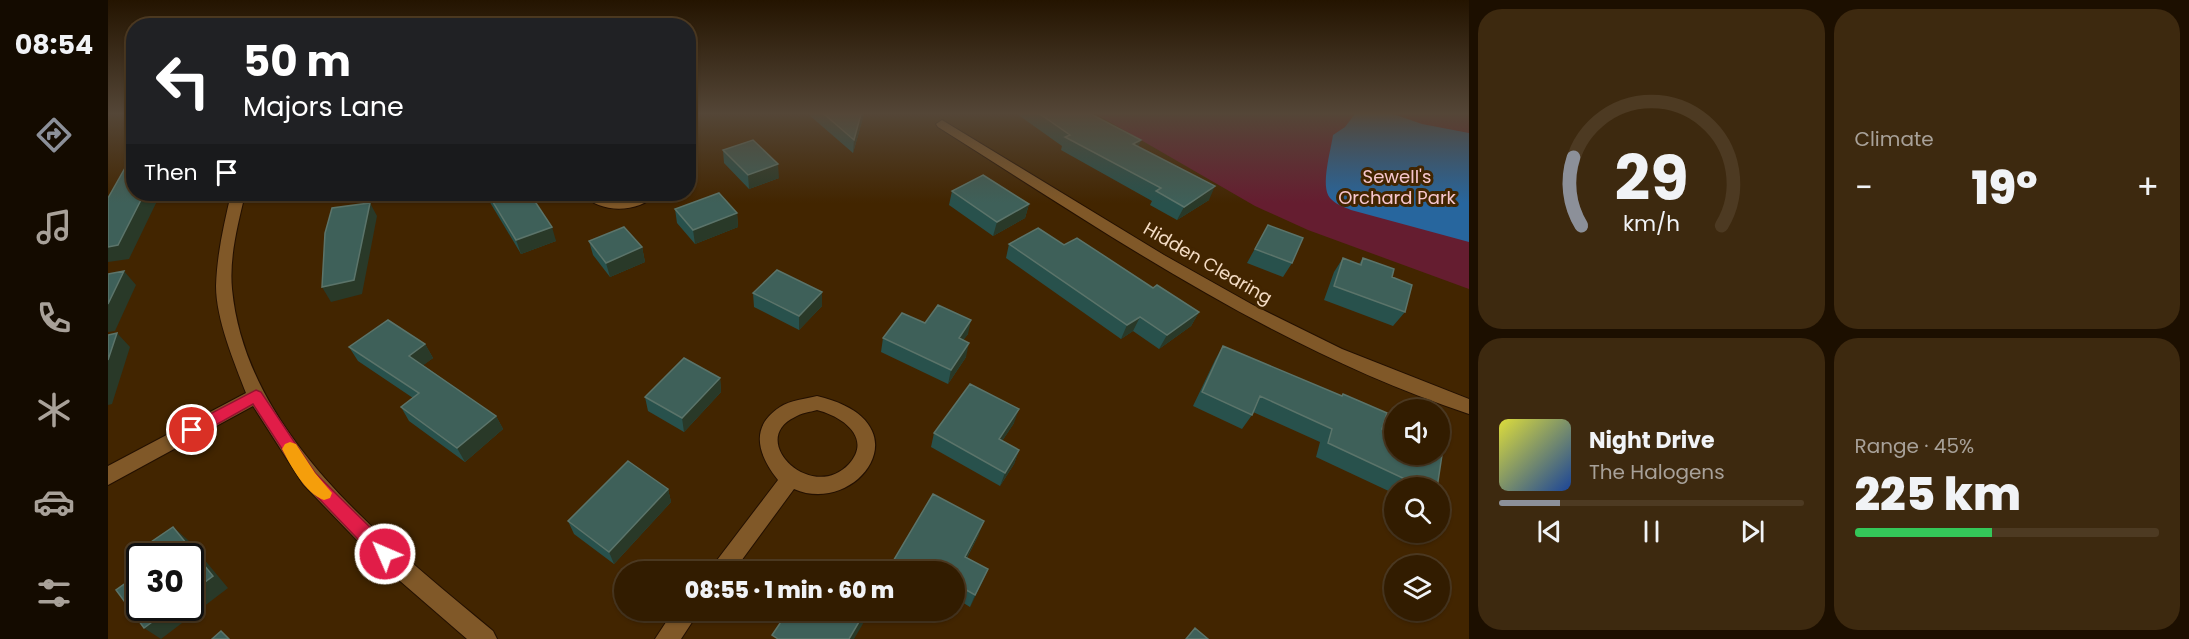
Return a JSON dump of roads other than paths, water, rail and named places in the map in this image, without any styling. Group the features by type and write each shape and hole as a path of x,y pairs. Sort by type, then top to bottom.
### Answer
{"street":[{"name":"Hidden Clearing","path":"974,144 1163,262 1238,305 1296,335 1469,407"},
{"path":"236,201 227,242 224,288 235,342 256,396 309,478 385,554 485,639"},
{"path":"602,201 617,204 636,201"},
{"path":"108,476 256,396"},
{"path":"817,403 836,406 851,415 860,426 865,438 866,450 860,465 851,475 838,482 822,485 805,484 791,478 776,467 769,454 767,444 775,421 786,411 800,405 817,403"},
{"path":"727,561 791,478"},
{"path":"667,639 681,621"}],"water":[{"path":"1331,144 1469,144 1469,242 1351,210 1337,204 1327,192 1326,177"}],"park label":[{"name":"Sewell's Orchard Park","path":"1397,186"}]}
